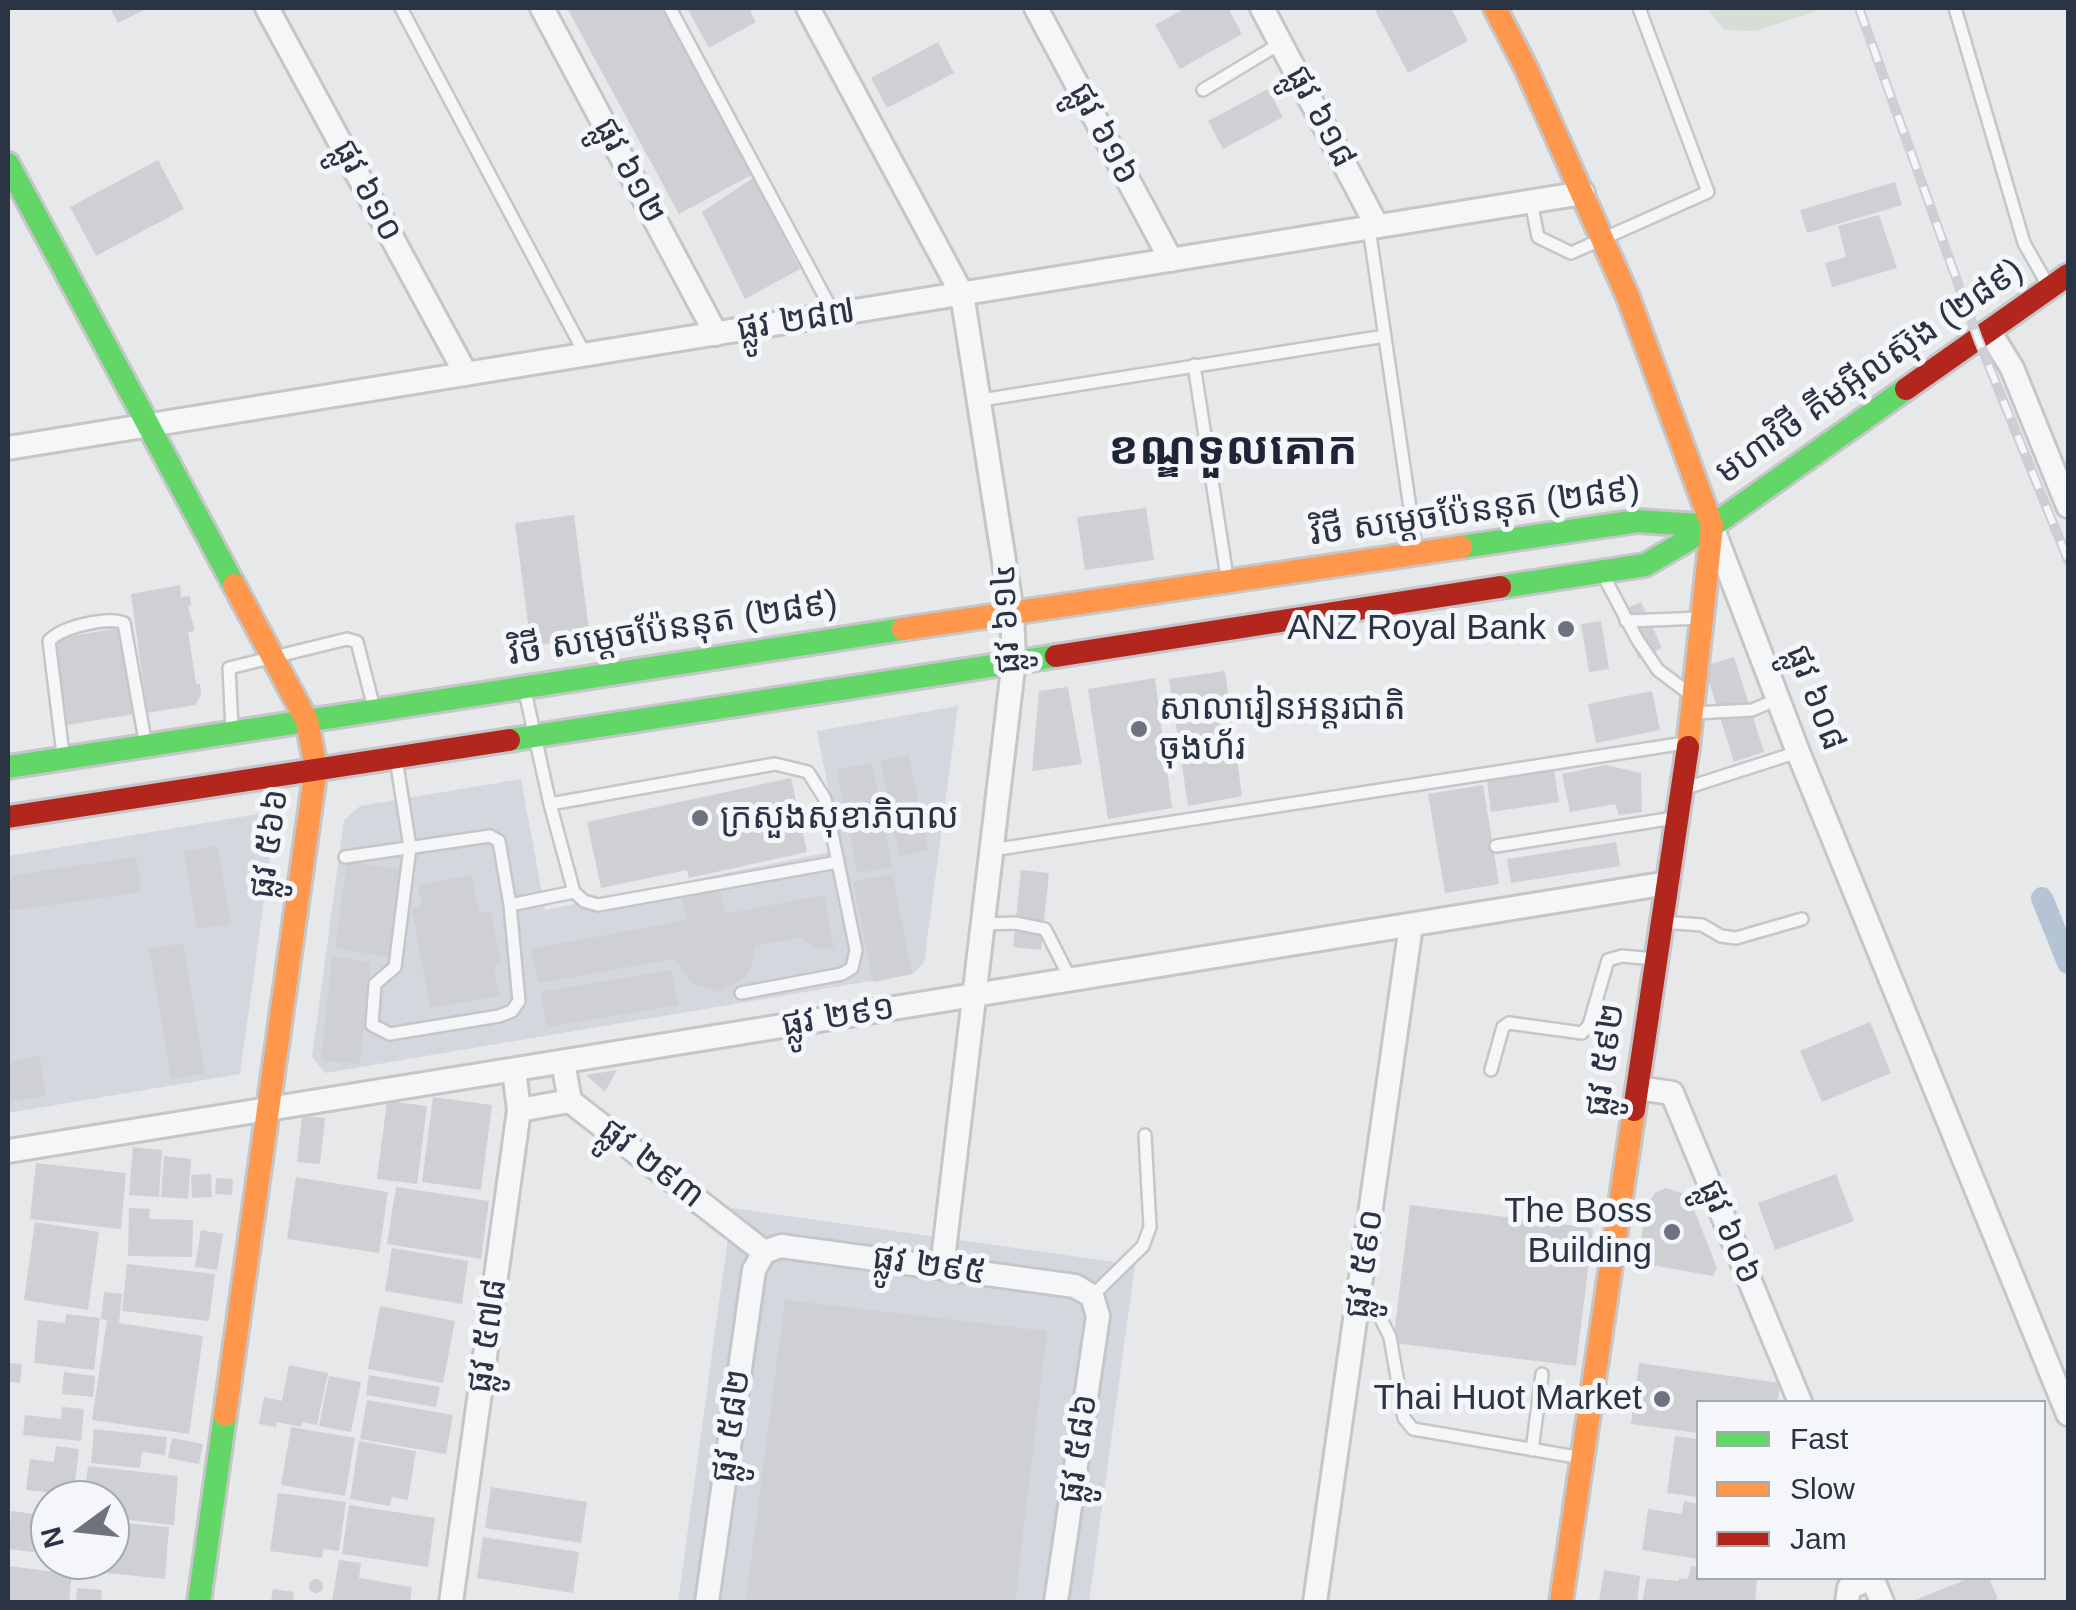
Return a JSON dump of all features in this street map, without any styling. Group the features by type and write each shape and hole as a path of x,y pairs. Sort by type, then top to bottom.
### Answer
{"main road":[{"name":"ផ្លូវ ៦០៨","path":"1495,8 1584,193 1628,297 1712,526"},
{"name":"ផ្លូវ ៥៦៦","path":"8,164 307,720 316,768 199,1602"},
{"name":"មហាវិថី គីមអ៊ីលស៊ុង (២៨៩)","path":"1712,526 2059,281"},
{"name":"វិថី សម្តេចប៉ែននុត (២៨៩)","path":"8,817 532,734 696,685 1012,612 1638,521 1712,526"},
{"name":"វិថី សម្តេចប៉ែននុត (២៨៩)","path":"8,767 524,687 696,685 1014,660 1645,564 1712,526"},
{"name":"ផ្លូវ ៥៩២","path":"1562,1602 1689,742 1712,526"}],"street":[{"name":"ផ្លូវ ៦១០","path":"267,8 466,374"},
{"name":"ផ្លូវ ៦១២","path":"542,8 716,334"},
{"name":"ផ្លូវ ៦១៤","path":"808,8 962,294 1012,612 1014,660 942,1268"},
{"name":"ផ្លូវ ៦១៦","path":"1036,8 1171,260"},
{"name":"ផ្លូវ ៦១៨","path":"1262,8 1373,227"},
{"name":"ផ្លូវ ២៨៧","path":"8,448 1584,193"},
{"path":"1989,331 2012,368 2068,506"},
{"name":"ផ្លូវ ៦០៨","path":"1712,526 1798,752 2068,1414"},
{"name":"ផ្លូវ ២៩១","path":"8,1151 1668,883"},
{"name":"ផ្លូវ ៥៩០","path":"1315,1602 1411,924"},
{"name":"ផ្លូវ ២៩៣","path":"563,1062 570,1101 764,1252"},
{"name":"ផ្លូវ ៥៧៨","path":"451,1602 519,1110 514,1070"},
{"name":"ផ្លូវ ៦០៦","path":"1638,1088 1672,1094 1799,1400"},
{"path":"519,1110 570,1101"},
{"name":"ផ្លូវ ២៩៥","path":"764,1252 781,1246 1076,1286 1092,1296"},
{"name":"ផ្លូវ ៥៨២","path":"707,1602 754,1270 764,1252"},
{"name":"ផ្លូវ ៥៨៦","path":"1056,1602 1098,1316 1092,1296"},
{"path":"1847,1602 1849,1588 1867,1580"}],"lane":[{"path":"400,8 585,354"},
{"path":"670,8 834,314"},
{"path":"1531,202 1538,238 1571,253 1708,192 1639,8"},
{"path":"1955,8 2024,244 2059,281"},
{"path":"1203,90 1281,43"},
{"path":"1373,227 1384,336 1416,553"},
{"path":"981,400 1384,336"},
{"path":"1194,365 1227,582"},
{"path":"1601,571 1626,621 1658,670 1694,705 1752,710 1778,699"},
{"path":"1626,621 1703,618"},
{"path":"64,758 49,641 58,632 114,619 124,622 146,746"},
{"path":"232,733 229,668 347,638 357,642 375,710"},
{"path":"524,687 532,734 574,892 584,901 598,905 838,862"},
{"path":"992,850 1689,742"},
{"path":"1682,789 1798,752"},
{"path":"345,857 410,846 481,835 499,841 510,904 518,1001 512,1011 390,1034 372,1026 375,984 395,967 410,846 395,756"},
{"path":"550,804 774,764 808,772 825,798 856,950 852,968 842,974 740,993"},
{"path":"1496,846 1677,818"},
{"path":"510,904 574,892"},
{"path":"1662,922 1702,926 1721,936 1736,938 1802,919"},
{"path":"983,924 1015,922 1044,929 1071,980"},
{"path":"1491,1070 1504,1026 1509,1023 1582,1033 1589,1025 1608,960 1622,956 1656,959"},
{"path":"1092,1296 1147,1240 1150,1227 1145,1135"},
{"path":"1358,1307 1378,1313 1390,1337 1404,1418 1413,1429 1583,1458"},
{"path":"1532,1450 1542,1374"}],"shaded area":[{"path":"1707,8 1826,8 1755,31 1724,30"},
{"path":"958,706 924,963 912,974 325,1073 312,1057 344,820 360,806 521,779 545,910 840,850 817,731"},
{"path":"264,813 273,835 240,1074 8,1113 8,856"},
{"path":"732,1208 1135,1265 1089,1602 678,1602"}],"building":[{"path":"110,8 148,8 118,23"},
{"path":"567,8 662,8 753,174 679,214"},
{"path":"687,8 756,8 750,11 756,22 709,48"},
{"path":"1185,8 1228,8 1242,34 1180,69 1155,25"},
{"path":"1451,8 1468,41 1408,73 1375,10"},
{"path":"938,42 954,73 887,108 871,78"},
{"path":"1268,89 1283,117 1223,149 1208,121"},
{"path":"158,160 184,209 96,256 70,207"},
{"path":"753,178 800,269 745,299 702,212"},
{"path":"1895,182 1902,205 1807,233 1800,210"},
{"path":"1879,215 1897,268 1832,287 1825,263 1846,257 1838,226"},
{"path":"1146,508 1154,560 1085,570 1077,517"},
{"path":"574,515 590,638 531,646 515,523"},
{"path":"180,585 181,597 190,596 188,606 195,631 188,632 201,694 196,705 147,713 131,594"},
{"path":"1641,602 1662,648 1639,659 1618,613"},
{"path":"1601,621 1609,669 1589,672 1581,624"},
{"path":"120,628 135,714 67,725 52,639"},
{"path":"1734,657 1764,752 1734,762 1704,666"},
{"path":"1225,671 1242,796 1188,806 1169,679"},
{"path":"1155,678 1172,808 1108,819 1088,689"},
{"path":"1068,687 1082,764 1032,771 1039,691"},
{"path":"1652,691 1660,730 1596,743 1588,704"},
{"path":"909,755 928,850 899,856 881,761"},
{"path":"872,763 892,867 857,873 837,769"},
{"path":"1605,765 1641,773 1642,812 1619,815 1615,804 1570,812 1562,774"},
{"path":"1554,770 1559,802 1491,812 1487,780"},
{"path":"791,778 807,852 689,878 687,870 601,888 587,822"},
{"path":"1483,785 1499,884 1445,893 1428,794"},
{"path":"1616,842 1620,866 1511,883 1507,859"},
{"path":"218,846 231,924 197,929 184,851"},
{"path":"136,857 142,892 8,911 8,876"},
{"path":"347,861 403,870 390,957 335,948"},
{"path":"1021,870 1049,873 1041,950 1013,947"},
{"path":"892,874 912,974 873,982 853,882"},
{"path":"472,875 479,913 491,911 501,964 494,965 499,996 430,1008 412,908 422,906 418,885"},
{"path":"720,889 725,914 824,895 834,948 812,947 802,937 755,946 751,966 743,979 719,992 692,984 674,959 538,983 531,949 687,920 682,897"},
{"path":"183,943 205,1073 171,1079 149,949"},
{"path":"332,957 371,962 360,1064 321,1060"},
{"path":"672,970 678,1005 547,1027 541,992"},
{"path":"1870,1022 1891,1073 1822,1102 1800,1051"},
{"path":"40,1056 46,1096 8,1102 8,1062"},
{"path":"617,1070 605,1092 586,1075"},
{"path":"433,1097 492,1105 481,1190 422,1182"},
{"path":"387,1101 427,1106 417,1184 377,1179"},
{"path":"302,1116 325,1118 320,1164 297,1162"},
{"path":"133,1147 162,1150 159,1197 129,1195"},
{"path":"164,1156 191,1159 188,1199 161,1197"},
{"path":"36,1163 126,1173 121,1229 30,1219"},
{"path":"211,1174 212,1197 192,1198 191,1175"},
{"path":"1836,1174 1854,1221 1775,1250 1758,1203"},
{"path":"296,1177 388,1192 379,1253 287,1239"},
{"path":"216,1178 233,1179 232,1195 215,1194"},
{"path":"396,1187 489,1201 481,1259 387,1244"},
{"name":"The Boss Building","path":"1666,1188 1685,1194 1691,1202 1717,1268 1713,1276 1641,1263 1638,1259 1646,1206 1655,1193"},
{"path":"1410,1205 1593,1228 1576,1366 1393,1343"},
{"path":"129,1208 150,1209 149,1219 193,1220 192,1257 128,1256"},
{"path":"35,1222 99,1232 88,1310 24,1300"},
{"path":"201,1230 223,1234 217,1270 195,1267"},
{"path":"392,1248 468,1261 462,1304 385,1291"},
{"path":"127,1264 215,1274 209,1321 122,1311"},
{"path":"104,1292 122,1294 119,1323 203,1336 189,1434 92,1420 107,1320 101,1319"},
{"path":"785,1300 1047,1331 1015,1602 746,1599"},
{"path":"380,1306 455,1321 443,1383 368,1369"},
{"path":"66,1314 100,1318 94,1370 34,1363 38,1320 65,1323"},
{"path":"8,1363 22,1364 20,1383 8,1382"},
{"path":"1639,1363 1780,1383 1778,1400 1696,1400 1696,1433 1631,1424"},
{"path":"289,1365 328,1373 317,1425 259,1424 264,1397 282,1401"},
{"path":"64,1372 95,1376 93,1397 62,1394"},
{"path":"369,1375 440,1387 436,1407 366,1395"},
{"path":"329,1376 361,1382 351,1432 319,1426"},
{"path":"367,1400 453,1415 446,1454 360,1439"},
{"path":"62,1407 84,1409 81,1441 23,1435 25,1415 61,1419"},
{"path":"291,1427 355,1438 345,1496 281,1485"},
{"path":"94,1429 167,1437 165,1455 142,1452 140,1468 91,1463"},
{"path":"1675,1436 1696,1439 1696,1497 1667,1493"},
{"path":"172,1438 203,1444 199,1464 168,1458"},
{"path":"359,1441 416,1451 408,1500 392,1497 390,1506 350,1499"},
{"path":"56,1446 79,1449 75,1480 30,1480 30,1490 26,1490 30,1459 54,1462"},
{"path":"88,1466 178,1476 174,1525 130,1520 130,1480 86,1480"},
{"path":"491,1487 587,1502 581,1543 485,1528"},
{"path":"278,1493 346,1502 339,1551 323,1549 322,1558 270,1551"},
{"path":"1684,1501 1696,1504 1696,1559 1642,1550 1648,1509 1682,1514"},
{"path":"349,1505 435,1518 428,1567 342,1554"},
{"path":"11,1511 30,1513 30,1552 8,1549"},
{"path":"130,1524 169,1527 165,1579 130,1575"},
{"path":"483,1537 579,1552 573,1593 477,1578"},
{"path":"339,1560 361,1563 359,1578 412,1587 410,1602 332,1602"},
{"path":"8,1566 30,1569 30,1580 71,1580 69,1602 8,1602"},
{"path":"1691,1566 1696,1567 1696,1580 1757,1580 1755,1602 1642,1602 1647,1578 1688,1579"},
{"path":"1604,1570 1640,1576 1637,1602 1599,1602"},
{"path":"316,1579 323,1586 316,1593 309,1586"},
{"path":"1965,1580 1990,1580 1998,1599 1988,1602 1910,1602"},
{"path":"77,1588 102,1590 101,1602 76,1602"},
{"path":"273,1589 294,1592 293,1602 271,1602"}],"waterway":[{"path":"2042,898 2068,963"}],"railway":[{"path":"1859,8 1978,339 2068,560"}],"traffic: fast":[{"path":"8,164 234,585"},
{"path":"1500,587 1645,565 1712,526 1906,389"},
{"path":"1461,547 1638,521 1712,526"},
{"path":"8,767 903,629"},
{"path":"509,740 1056,656"},
{"path":"199,1602 225,1415"}],"traffic: slow":[{"path":"1495,8 1526,68 1628,297 1712,526 1688,747"},
{"path":"903,629 1461,547"},
{"path":"225,1415 316,768 307,721 234,585"},
{"path":"1561,1602 1634,1110"}],"traffic: jam":[{"path":"1906,389 2068,275"},
{"path":"1056,656 1500,587"},
{"path":"8,817 509,740"},
{"path":"1634,1110 1688,747"}],"place":[{"name":"ANZ Royal Bank","path":"1566,629"},
{"name":"សាលារៀនអន្តរជាតិ ចុងហ័រ","path":"1139,729"},
{"name":"ក្រសួងសុខាភិបាល","path":"700,818"},
{"name":"The Boss Building","path":"1672,1232"},
{"name":"Thai Huot Market","path":"1662,1399"}],"district":[{"name":"ខណ្ឌទួលគោក","path":"1233,452"}]}
